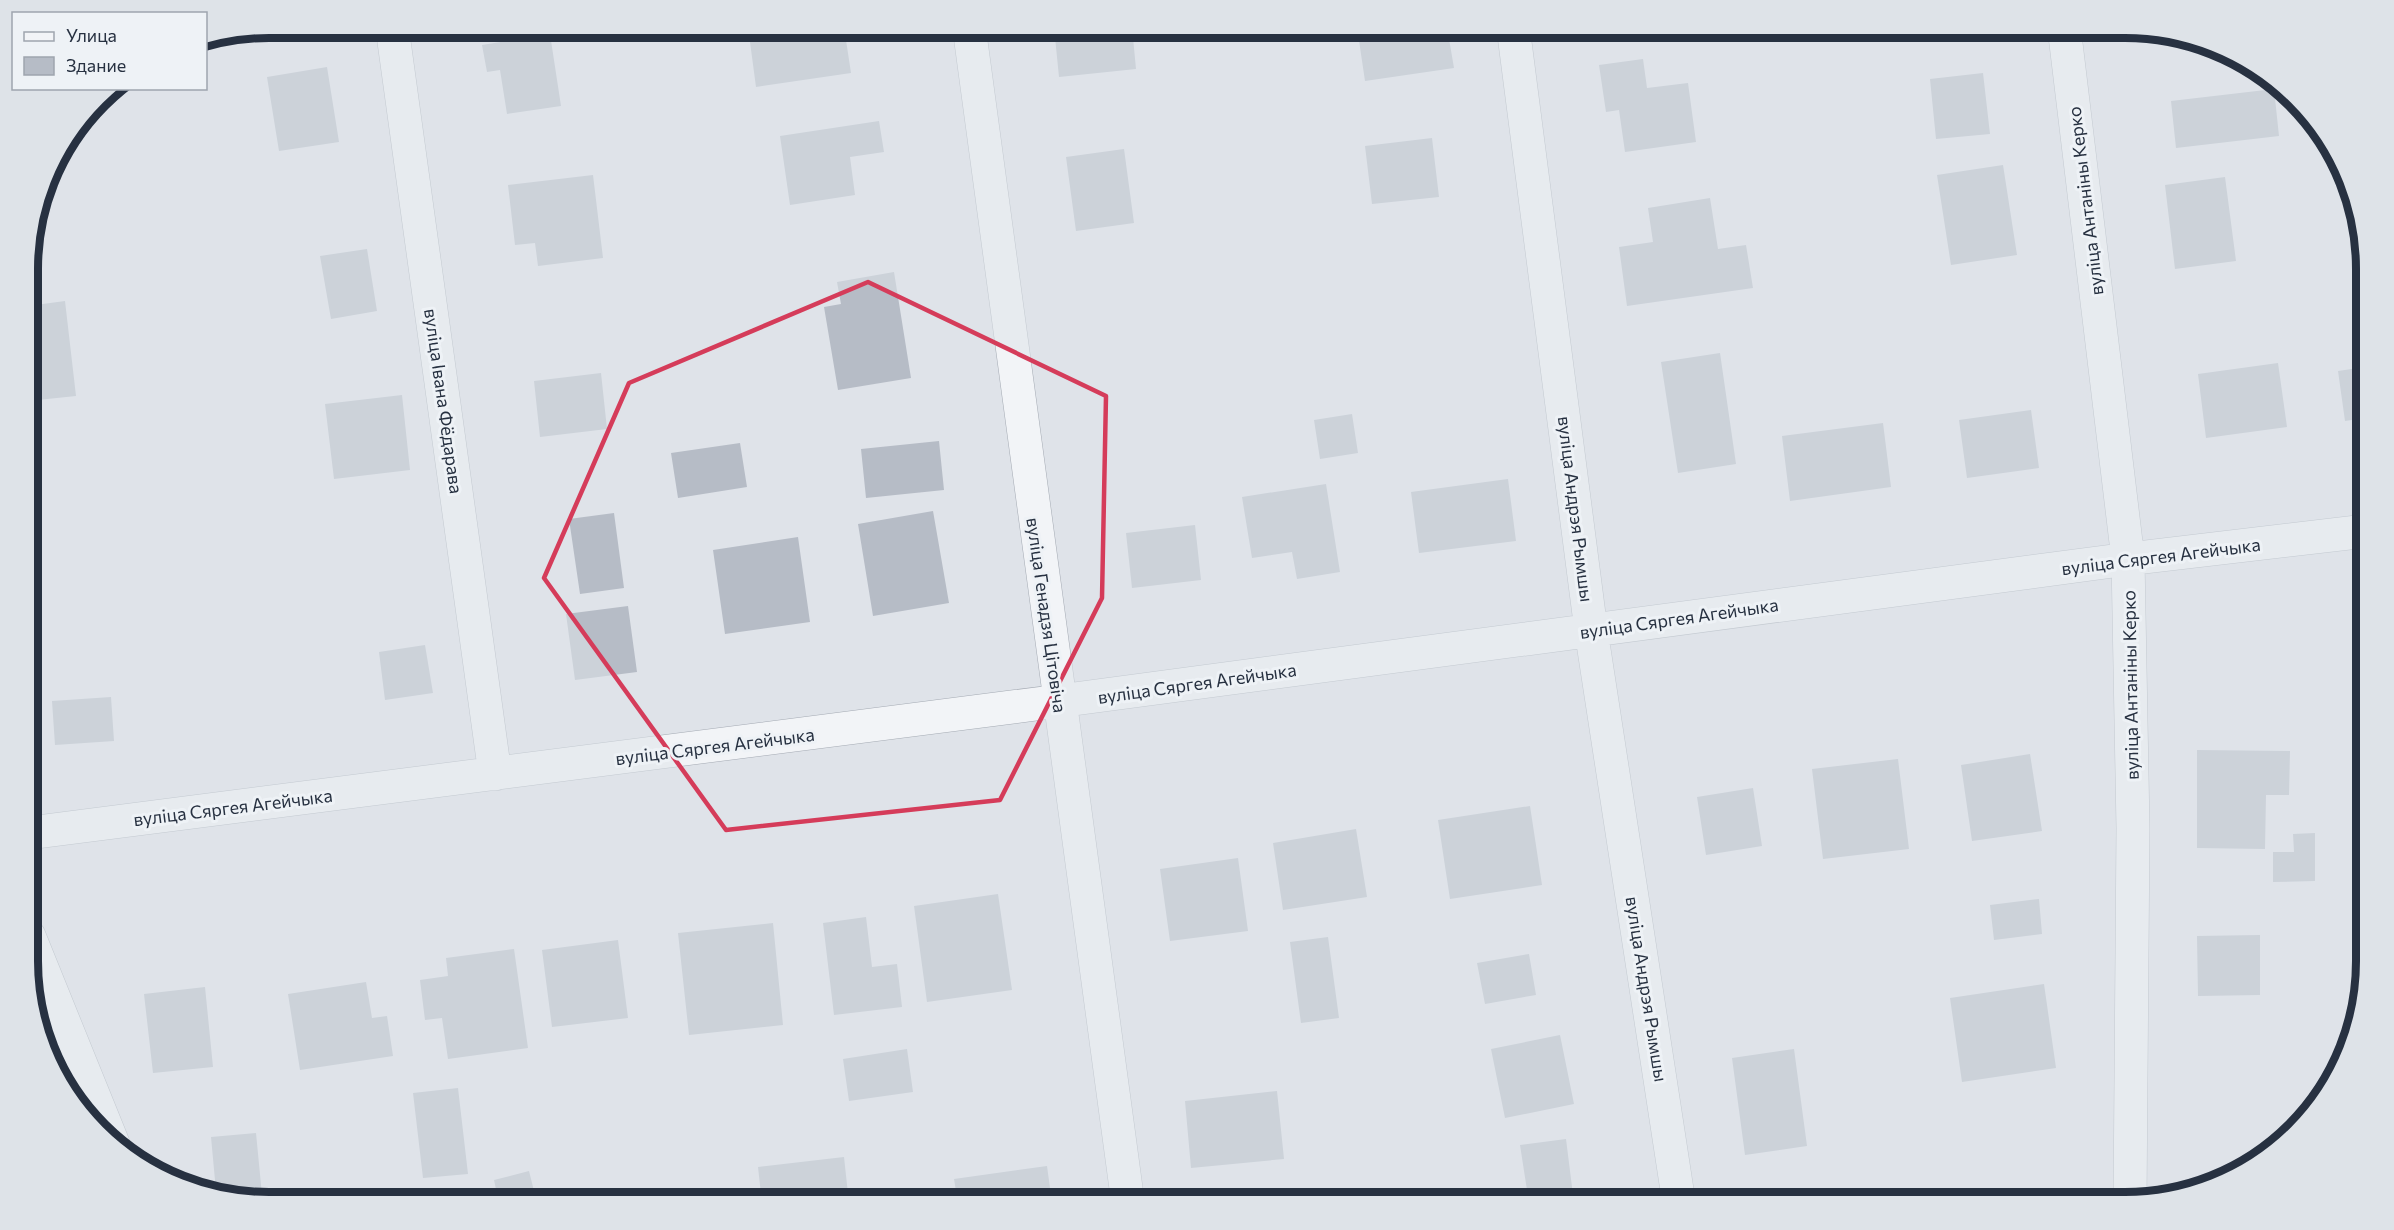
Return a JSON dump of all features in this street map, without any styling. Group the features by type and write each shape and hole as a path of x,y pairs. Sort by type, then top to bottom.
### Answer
{"street":[{"name":"вуліца Івана Фёдарава","path":"394,38 495,774"},
{"name":"вуліца Генадзя Цітовіча","path":"970,38 1126,1192"},
{"name":"вуліца Андрэя Рымшы","path":"1514,38 1591,630 1677,1192"},
{"name":"вуліца Антаніны Керко","path":"2065,38 2128,559 2133,828 2130,1192"},
{"name":"вуліца Сяргея Агейчыка","path":"38,832 1059,701 2128,559 2356,532"},
{"path":"38,958 106,1126"}],"highlighted area":[{"path":"868,282 1106,396 1102,598 1000,800 726,830 544,578 629,383"}],"building":[{"path":"525,38 551,38 561,106 507,114 500,70 487,72 482,45"},
{"path":"749,38 846,38 851,73 756,87"},
{"path":"1055,38 1133,38 1136,69 1059,77"},
{"path":"1359,38 1449,38 1454,68 1365,81"},
{"path":"1643,59 1647,88 1688,83 1696,142 1625,152 1619,110 1606,112 1599,65"},
{"path":"327,67 339,142 279,151 267,77"},
{"path":"1983,73 1990,134 1936,139 1930,79"},
{"path":"2271,89 2274,92 2279,136 2176,148 2171,101"},
{"path":"879,121 884,152 850,157 855,195 790,205 780,136"},
{"path":"1432,138 1439,197 1372,204 1365,146"},
{"path":"1124,149 1134,223 1076,231 1066,157"},
{"path":"2003,165 2017,255 1951,265 1937,175"},
{"path":"593,175 603,258 538,266 535,243 515,245 508,185"},
{"path":"2225,177 2236,261 2175,269 2165,185"},
{"path":"1710,198 1718,249 1746,245 1753,288 1627,306 1619,247 1653,242 1648,208"},
{"path":"367,249 377,311 331,319 320,256"},
{"path":"894,272 911,378 838,390 824,307 841,304 837,282"},
{"path":"65,301 76,396 38,400 38,305"},
{"path":"1720,353 1736,464 1678,473 1661,362"},
{"path":"2278,363 2287,427 2206,438 2198,374"},
{"path":"2356,368 2356,419 2345,421 2338,371"},
{"path":"601,373 607,429 540,437 534,381"},
{"path":"402,395 410,470 334,479 325,404"},
{"path":"2031,410 2039,468 1967,478 1959,420"},
{"path":"1352,414 1358,453 1320,459 1314,420"},
{"path":"1883,423 1891,487 1790,501 1782,436"},
{"path":"939,441 944,490 866,498 861,449"},
{"path":"740,443 747,487 678,498 671,453"},
{"path":"1508,479 1516,541 1419,553 1411,492"},
{"path":"1326,484 1340,572 1297,579 1292,552 1252,558 1242,497"},
{"path":"933,511 949,603 873,616 858,524"},
{"path":"614,513 624,588 580,594 569,519"},
{"path":"1195,525 1201,580 1132,588 1126,533"},
{"path":"798,537 810,622 725,634 713,550"},
{"path":"628,606 637,672 575,680 566,614"},
{"path":"425,645 433,693 385,700 379,652"},
{"path":"111,697 114,741 55,745 52,701"},
{"path":"2197,750 2290,751 2289,795 2266,795 2265,849 2197,848"},
{"path":"2030,754 2042,831 1972,841 1961,765"},
{"path":"1898,759 1909,849 1823,859 1812,769"},
{"path":"1753,788 1762,846 1706,855 1697,797"},
{"path":"1530,806 1542,885 1450,899 1438,820"},
{"path":"1356,829 1367,897 1283,910 1273,843"},
{"path":"2315,833 2315,881 2273,882 2273,852 2294,852 2293,834"},
{"path":"1238,858 1248,931 1170,941 1160,869"},
{"path":"998,894 1012,990 927,1002 914,906"},
{"path":"2039,899 2042,934 1994,940 1990,905"},
{"path":"866,917 872,967 897,964 902,1007 834,1015 823,923"},
{"path":"773,923 783,1025 689,1035 678,933"},
{"path":"2260,935 2260,995 2198,996 2197,936"},
{"path":"1328,937 1339,1018 1301,1023 1290,942"},
{"path":"618,940 628,1018 552,1027 542,950"},
{"path":"514,949 528,1048 448,1059 442,1018 425,1020 420,980 448,976 446,958"},
{"path":"1529,954 1536,995 1485,1004 1477,963"},
{"path":"366,982 372,1018 387,1016 393,1056 300,1070 288,994"},
{"path":"2044,984 2056,1068 1962,1082 1950,998"},
{"path":"205,987 213,1067 153,1073 144,994"},
{"path":"1560,1035 1574,1104 1505,1118 1491,1049"},
{"path":"907,1049 913,1092 849,1101 843,1059"},
{"path":"1794,1049 1807,1146 1745,1155 1732,1058"},
{"path":"458,1088 468,1174 423,1178 413,1093"},
{"path":"1277,1091 1284,1159 1191,1168 1185,1101"},
{"path":"256,1133 262,1192 238,1191 216,1186 211,1137"},
{"path":"1566,1139 1573,1192 1527,1192 1520,1145"},
{"path":"844,1157 848,1192 761,1192 758,1167"},
{"path":"1047,1166 1051,1192 956,1192 954,1179"},
{"path":"529,1171 534,1192 497,1192 494,1180"}]}
